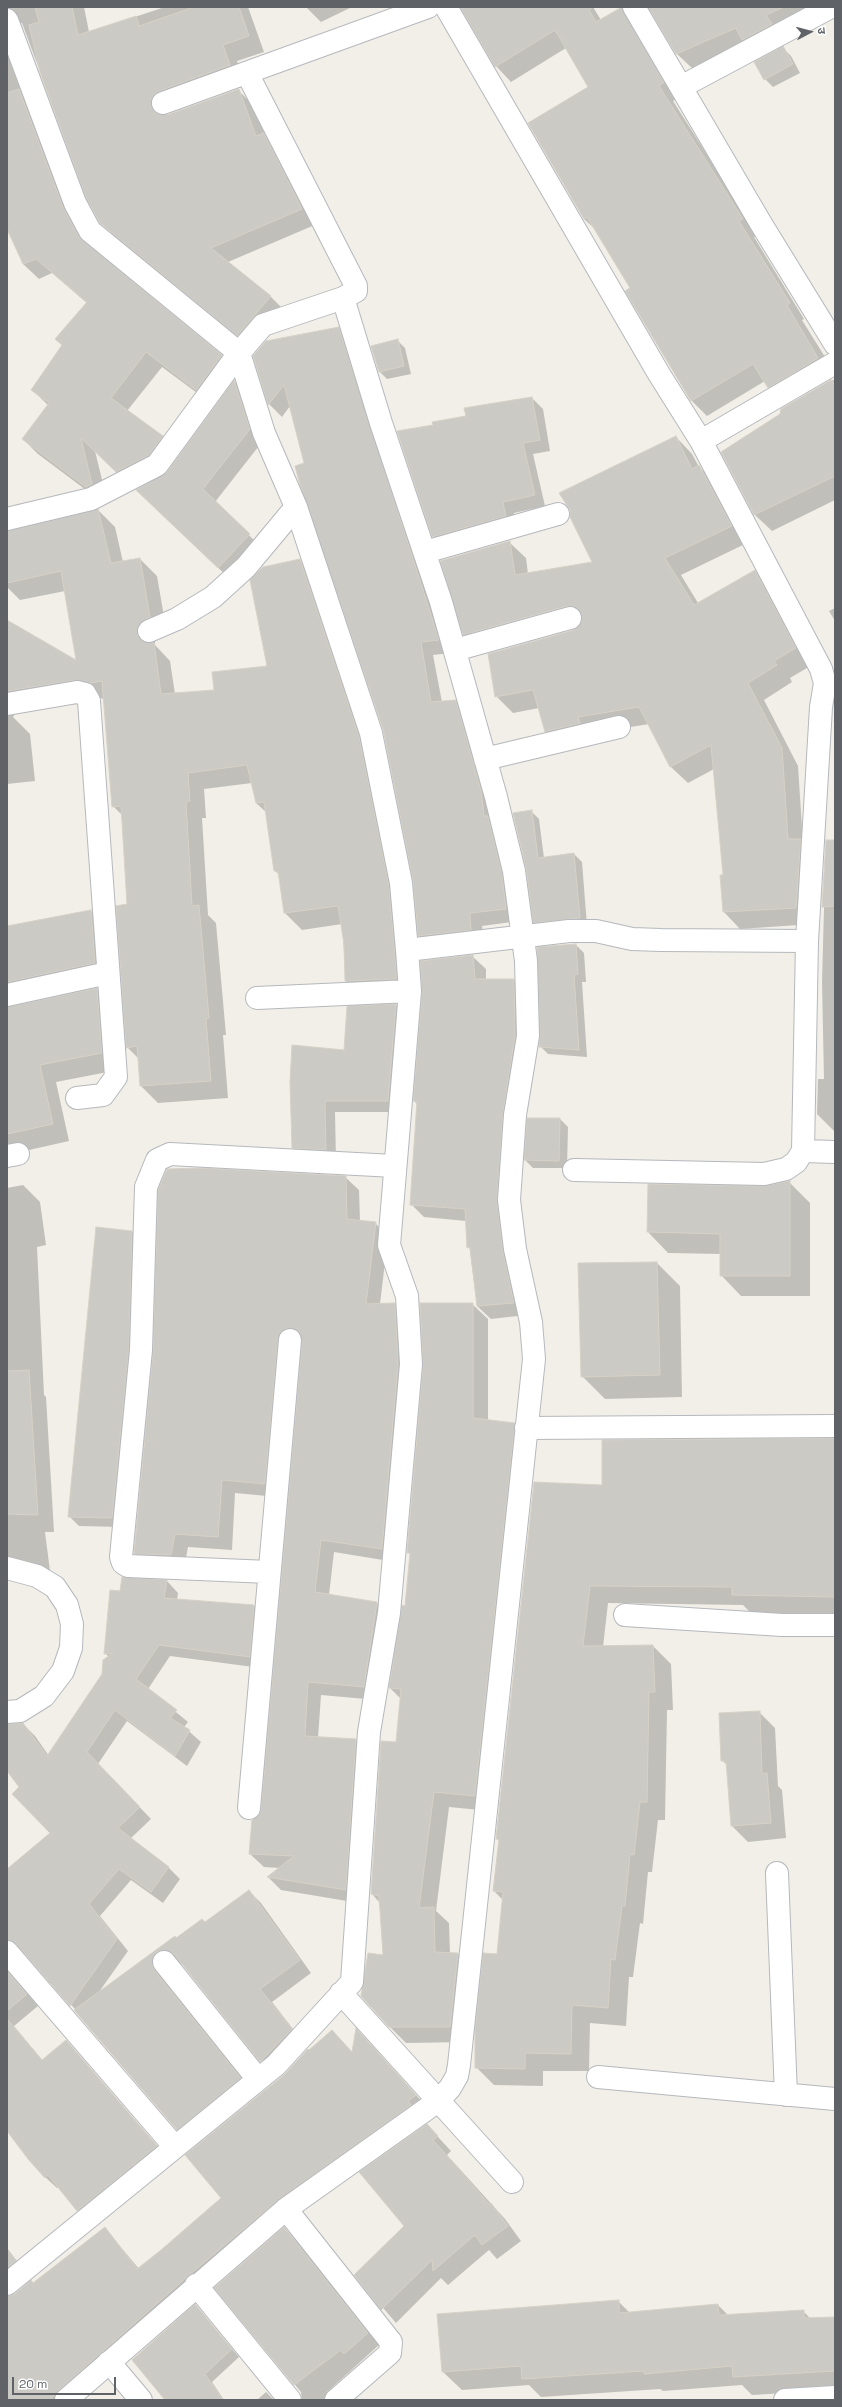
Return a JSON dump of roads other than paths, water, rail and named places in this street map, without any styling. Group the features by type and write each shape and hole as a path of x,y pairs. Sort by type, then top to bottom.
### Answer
{"street":[{"path":"163,103 428,7"},
{"path":"446,7 659,374 701,441 821,670 825,683 828,706 807,941 803,1151 796,1162 786,1169 764,1174 574,1170"},
{"path":"634,7 760,222 835,344"},
{"path":"681,86 831,11"},
{"path":"7,20 75,203 90,231 239,353 264,433 296,507 371,733 401,883 410,991 394,1166 389,1245 407,1296 411,1364 389,1613 369,1732 352,1982 276,2065 257,2078 7,2284"},
{"path":"7,518 91,499 157,465 239,353 263,325 354,294 356,286 247,73"},
{"path":"66,2400 196,2285 286,2209 438,2101 450,2088 457,2076 459,2066 534,1359 525,1290 514,1248 510,1200 515,1115 528,1036 526,961 514,871 455,650 425,552 381,423 343,298"},
{"path":"701,441 835,363"},
{"path":"149,631 177,619 213,597 246,567 296,507"},
{"path":"425,552 558,514"},
{"path":"455,650 570,618"},
{"path":"7,704 77,692 85,694 89,701 116,1077 103,1095 77,1098"},
{"path":"485,759 619,727"},
{"path":"407,950 523,938 569,931 596,931 632,939 807,941"},
{"path":"7,995 108,973"},
{"path":"257,998 410,991"},
{"path":"803,1151 835,1152"},
{"path":"268,1572 128,1566 121,1557 141,1350 146,1186 157,1160 170,1154 394,1166"},
{"path":"249,1808 268,1572 290,1340"},
{"path":"526,1428 835,1426"},
{"path":"7,1568 37,1576 55,1587 67,1606 72,1624 71,1648 63,1671 44,1696 20,1711 7,1712"},
{"path":"626,1615 782,1625 835,1624"},
{"path":"777,1873 786,2095"},
{"path":"7,1952 175,2147"},
{"path":"164,1962 257,2078"},
{"path":"341,1993 512,2182"},
{"path":"598,2077 835,2099"},
{"path":"286,2209 390,2342 390,2353 336,2400"},
{"path":"196,2285 290,2400"},
{"path":"108,2362 140,2400"},
{"path":"785,2400 835,2398"}]}
